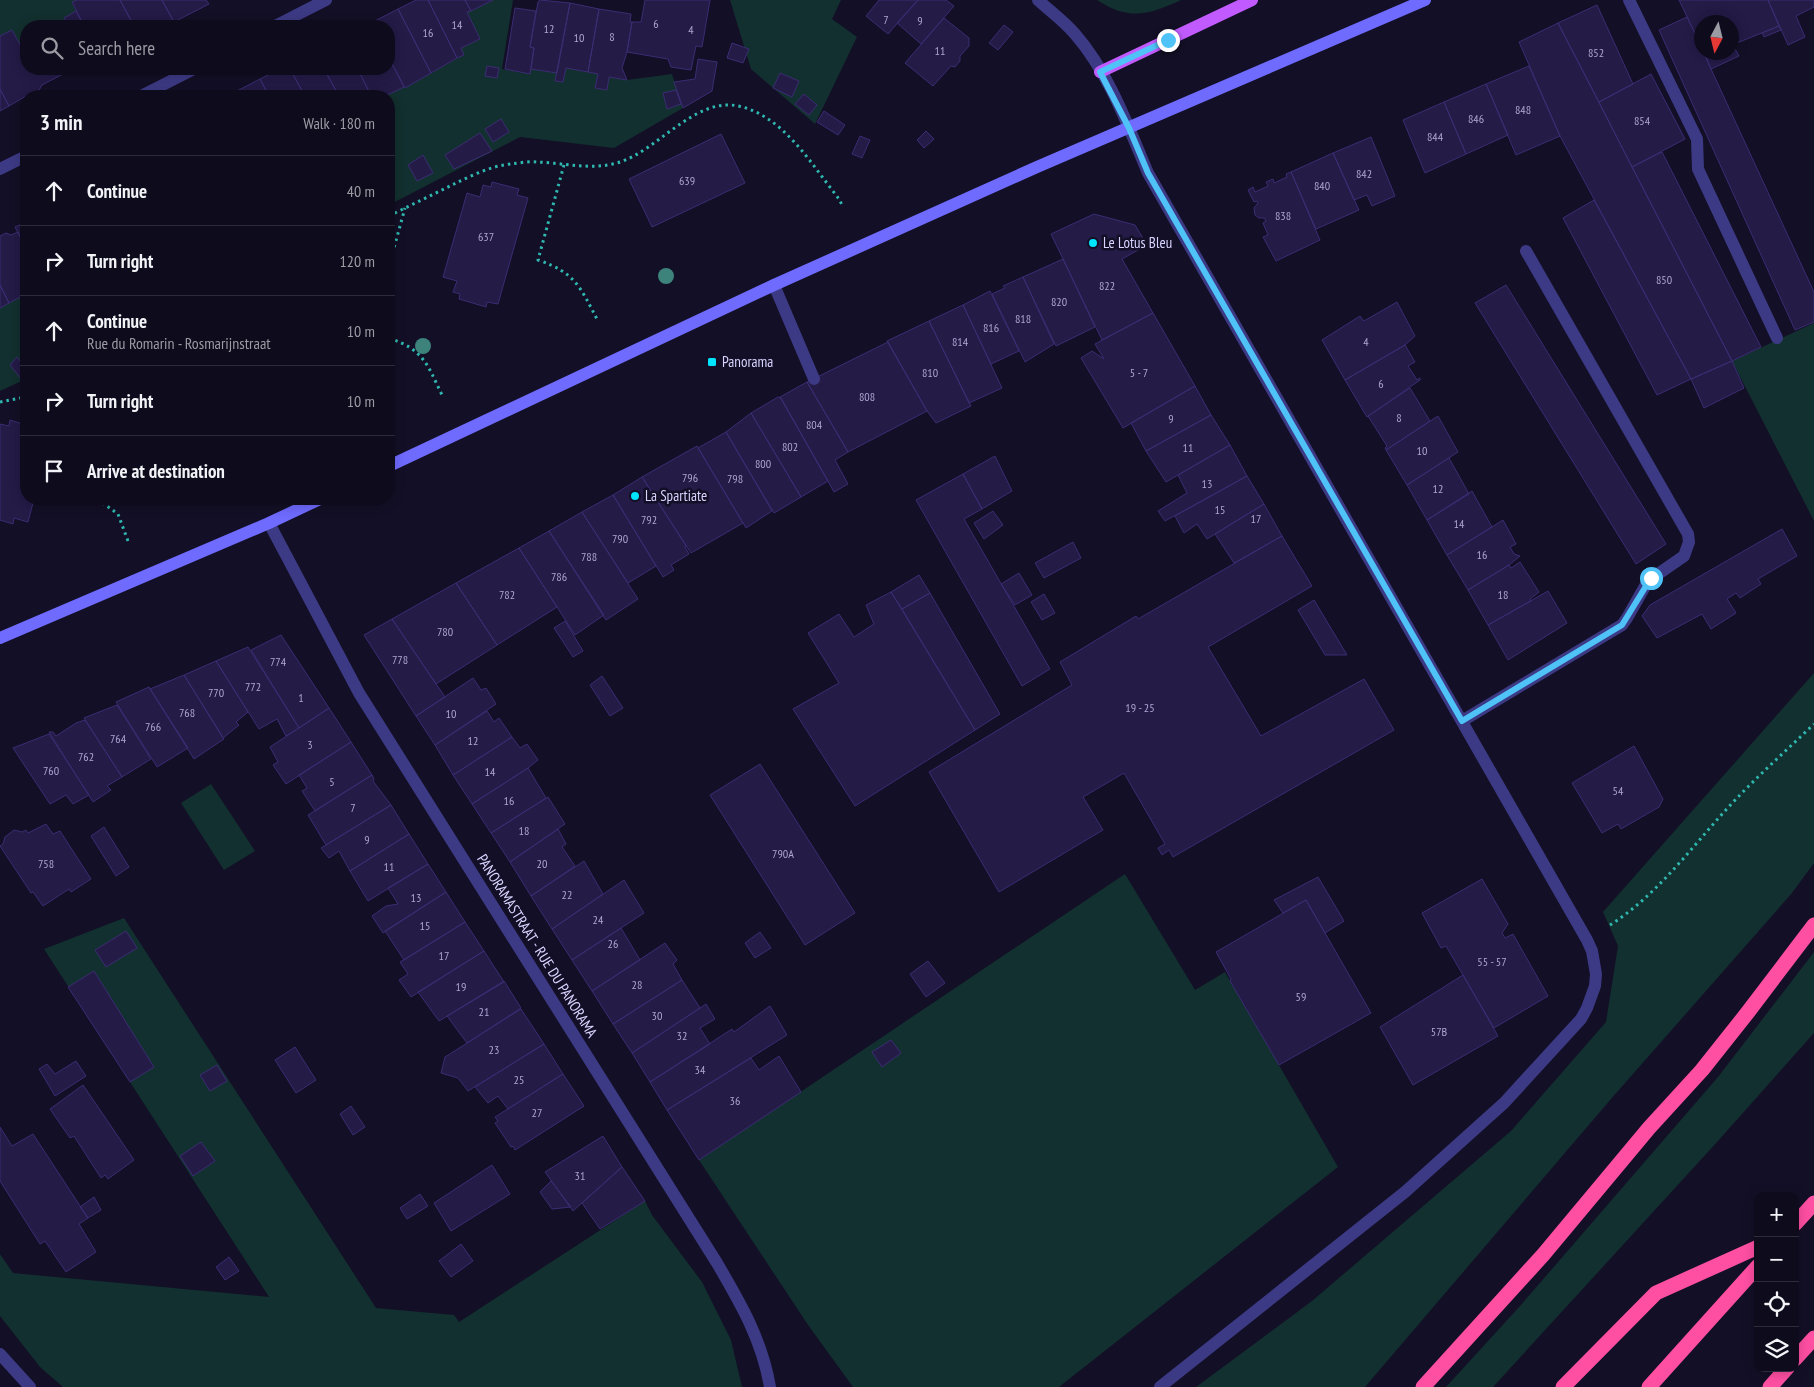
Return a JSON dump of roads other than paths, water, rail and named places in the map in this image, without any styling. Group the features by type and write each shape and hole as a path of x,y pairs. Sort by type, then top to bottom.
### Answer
{"highway":[{"path":"1423,1387 1543,1255 1649,1128 1702,1070 1814,925"},
{"path":"1799,1220 1814,1203"},
{"path":"1563,1387 1656,1293 1754,1249"},
{"path":"1648,1387 1754,1270"},
{"path":"1799,1355 1814,1338"},
{"path":"1770,1387 1783,1372"}],"main road":[{"path":"1100,72 1252,0"},
{"path":"395,463 774,285 1036,167 1425,0"},
{"path":"0,638 270,523 308,505"}],"street":[{"path":"288,20 326,0"},
{"path":"1038,0 1074,33 1100,72 1129,128 1148,173 1587,940 1596,974 1587,1008 1581,1018 1504,1103 1405,1192 1160,1387"},
{"path":"1628,0 1697,139 1698,169 1777,338"},
{"path":"153,90 182,75"},
{"path":"0,170 20,159"},
{"path":"1462,721 1622,625 1648,581 1684,556 1689,542 1688,534 1526,251"},
{"path":"774,285 814,379"},
{"name":"PANORAMASTRAAT - RUE DU PANORAMA","path":"270,523 359,693 717,1263 748,1316 760,1348 770,1387"},
{"path":"0,1354 30,1387"}],"place":[{"name":"Le Lotus Bleu","path":"1093,243"},
{"name":"Panorama","path":"712,362"},
{"name":"La Spartiate","path":"635,496"}]}
